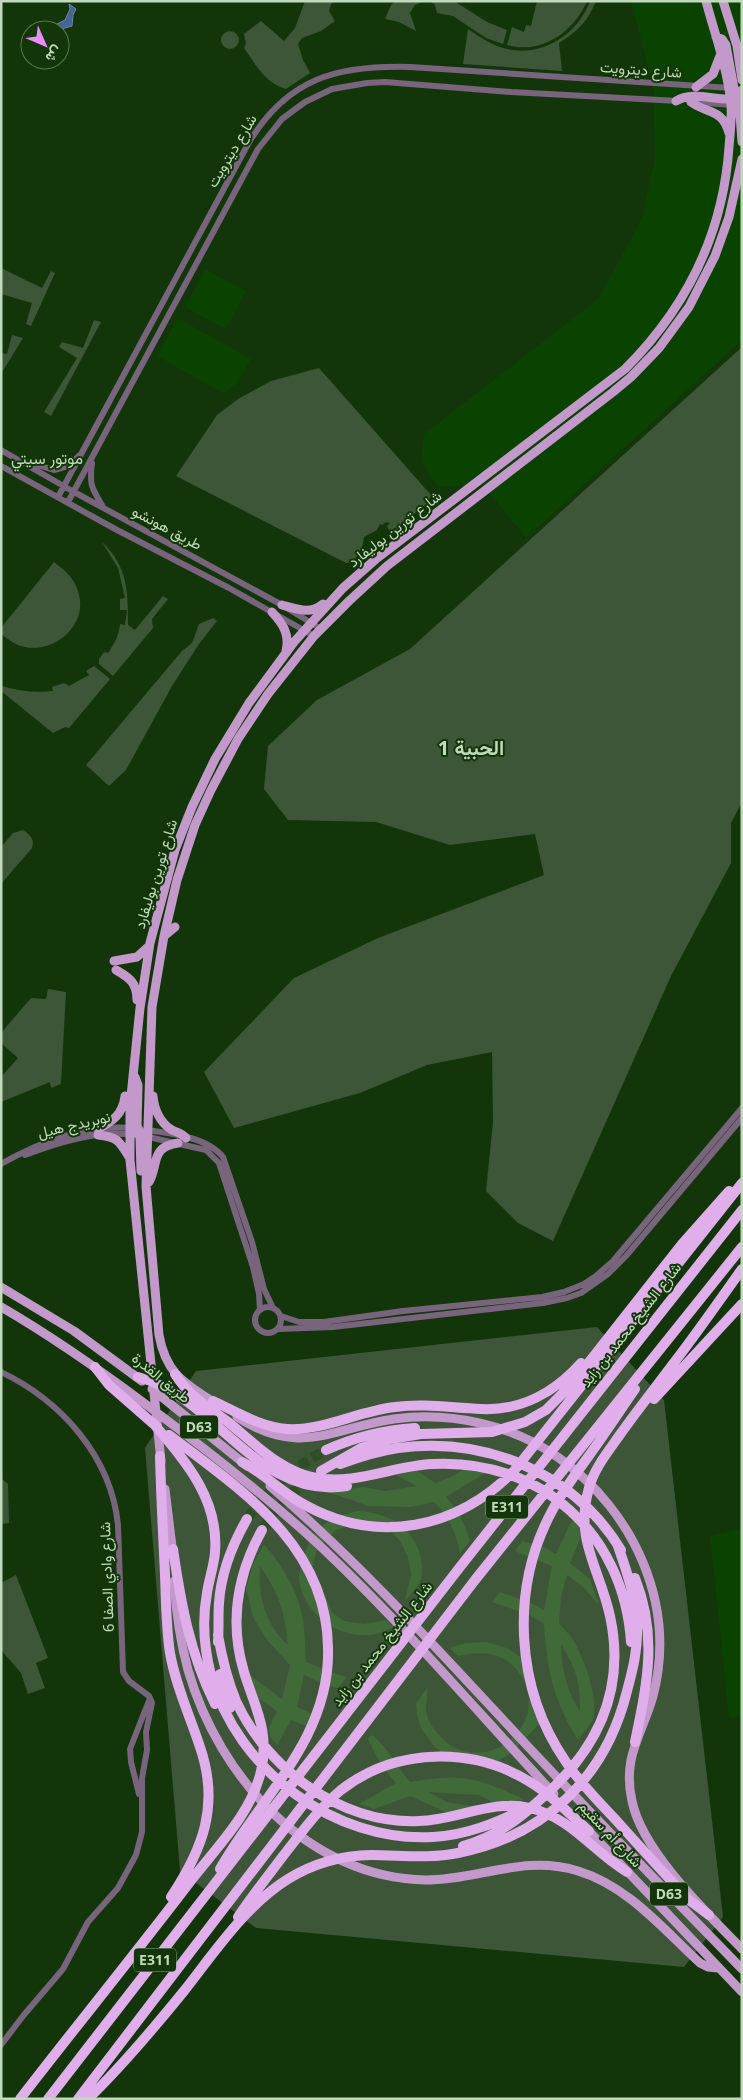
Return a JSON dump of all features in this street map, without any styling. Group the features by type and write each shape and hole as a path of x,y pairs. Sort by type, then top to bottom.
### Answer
{"highway":[{"path":"635,1742 647,1683 650,1657 644,1605 636,1580 618,1546 595,1515 567,1489 528,1466 484,1452 450,1447 398,1448 365,1455 320,1471 347,1454 390,1439 420,1434 492,1432 514,1426 546,1410 571,1385 688,1236 742,1176"},
{"path":"242,1462 257,1470 302,1504 326,1516 354,1524 383,1527 411,1526 439,1519 466,1508 492,1491 514,1471 742,1183"},
{"name":"شارع الشيخ محمد بن زايد","path":"48,2099 538,1467 742,1210"},
{"name":"E311","path":"78,2099 469,1588 742,1247"},
{"path":"221,1943 263,1898 299,1872 327,1862 356,1856 411,1856 454,1849 489,1835 523,1816 569,1773 590,1745 601,1721 609,1696 614,1669 613,1629 607,1603 586,1543 584,1515 589,1488 594,1474 617,1438 690,1342 742,1269"},
{"path":"213,1402 264,1424 299,1429 325,1425 364,1412 395,1407 440,1405 483,1410 513,1406 542,1395 566,1378 644,1291"},
{"path":"617,1438 742,1304"},
{"path":"666,1342 615,1419 561,1494 544,1527 527,1581 524,1638 529,1675 539,1711 565,1761 589,1791 689,1900 708,1914"},
{"path":"95,1367 109,1385 153,1423 254,1503 285,1533 312,1574 323,1606 328,1639 327,1672 314,1721 299,1751 238,1839 205,1896"},
{"path":"174,1374 190,1394 273,1459 291,1470 314,1478 358,1479 398,1468 432,1464 483,1467 511,1475 549,1494 582,1522 608,1556 624,1597 630,1626 631,1656 628,1690"},
{"path":"138,1377 154,1382 176,1394 263,1463 291,1480 311,1486 344,1486 365,1482 398,1468"},
{"path":"153,1423 194,1474 205,1494 212,1516 215,1550 205,1606 204,1635 212,1677 245,1744 277,1779 301,1798 328,1814 357,1827 394,1836 489,1835 528,1827 556,1808 580,1785 604,1753 618,1722 636,1655 637,1620 631,1586 618,1546"},
{"path":"326,1450 363,1436 394,1430 439,1428 468,1433"},
{"path":"145,1941 156,1919 186,1874 199,1850 206,1824 209,1798 204,1758 179,1691 168,1637 160,1456"},
{"path":"233,1718 228,1681 218,1635 219,1600 226,1566 238,1534 247,1519"},
{"path":"20,2099 239,1818 254,1792 261,1773 264,1750 263,1728 240,1657 236,1624 237,1598 242,1573 262,1530"},
{"path":"172,1549 183,1617 193,1654 208,1689 233,1718 260,1739 293,1774 325,1796 361,1813 390,1820 419,1821 438,1819 500,1806 532,1808 547,1813 568,1824 609,1860 627,1872"},
{"path":"88,2099 161,2020 221,1943 263,1882 310,1821 327,1802 354,1781 369,1773 417,1758 451,1756 479,1760 506,1769 542,1790 589,1831"}],"main road":[{"name":"شارع تورين بوليفارد","path":"706,1 721,53 737,95"},
{"name":"شارع تورين بوليفارد","path":"139,1132 133,1075 140,1008 150,943 175,850 195,800 223,745 249,703 286,652 332,600 376,559 602,388 624,369 658,333 692,283 705,254 726,182 730,138 737,95 737,46 723,1"},
{"path":"716,37 722,39 726,44 737,95 742,142"},
{"path":"737,46 742,56"},
{"path":"696,87 713,74 718,67 721,53"},
{"path":"676,101 682,97 690,96 737,95"},
{"path":"691,102 717,114 724,122 730,138"},
{"name":"شارع تورين بوليفارد","path":"139,1132 149,1084 152,1007 164,936 182,881 180,870 195,825 211,790 258,716 318,633 370,581 423,545 530,456 631,377 668,337 689,307 707,274 723,236 733,202 742,158"},
{"path":"602,388 607,391 602,400"},
{"path":"528,444 526,452 530,456"},
{"path":"282,604 302,610 312,610 332,600"},
{"path":"272,612 286,630 288,642 286,652"},
{"path":"175,850 178,848 181,851 175,872 182,881"},
{"path":"164,936 174,927"},
{"path":"140,1008 133,982 115,966 137,957 150,943"},
{"path":"98,1132 120,1113 123,1108 128,1084 133,1075"},
{"path":"146,1186 152,1177 153,1164 158,1153 166,1146 182,1140 160,1119 149,1084"},
{"path":"98,1132 117,1140 130,1160"},
{"path":"139,1132 130,1160 160,1456 172,1549 178,1622 188,1670 205,1716 229,1759 259,1798 293,1832 333,1857 377,1874 425,1880 462,1877 506,1867 530,1864 577,1870 599,1879 620,1891 700,1963 708,1967 718,1968"},
{"path":"139,1132 160,1335 165,1357 174,1374 185,1384 260,1430 286,1437 327,1436 367,1424 397,1418 443,1418 494,1427 542,1447 584,1478 619,1517 644,1561 654,1593 659,1626 659,1660 655,1685 649,1709 635,1742 631,1758 629,1779 631,1800 637,1819 647,1838 670,1869 708,1914 742,1948"},
{"name":"طريق القدرة","path":"1,1287 74,1331 138,1377 242,1462 325,1536 468,1682"},
{"name":"طريق القدرة","path":"1,1307 95,1367 222,1461 318,1544 460,1691"},
{"name":"شارع أم سقيم","path":"468,1682 742,1969"},
{"name":"شارع أم سقيم","path":"460,1691 627,1872 742,1992"}],"street":[{"name":"شارع ديترويت","path":"58,497 248,144 272,111 304,86 335,72 372,66 696,87 737,95"},
{"name":"شارع ديترويت","path":"68,502 148,350 258,149 282,119 305,102 332,89 347,85 385,82 691,102 737,95"},
{"name":"طريق هونشو","path":"1,450 74,492 282,604 318,633"},
{"path":"21,461 30,461 49,469 59,469 68,466 83,453"},
{"path":"93,457 90,479 91,487 104,508"},
{"name":"طريق هونشو","path":"1,466 272,612 307,626"},
{"path":"182,1140 211,1145 222,1157 252,1242 264,1289 273,1308 281,1316 299,1322 316,1322 542,1297 571,1290 604,1270 622,1252 742,1108"},
{"path":"182,1140 206,1150 219,1163 253,1267 259,1294 260,1310 255,1321 259,1329 270,1333 278,1329 333,1327 552,1301 567,1298 588,1290 626,1256 742,1118"},
{"name":"نوبريدج هيل","path":"1,1165 31,1153 98,1132 139,1132 182,1140"},
{"path":"260,1310 266,1307 273,1308"},
{"path":"403,1311 404,1318"},
{"path":"278,1329 281,1324 281,1316"},
{"name":"شارع وادي الصفا 6","path":"1,1372 33,1389 58,1409 80,1433 102,1471 118,1518 123,1672 129,1681 150,1697"},
{"path":"142,1810 131,1762 132,1742 150,1697"},
{"path":"1,2045 23,2016 59,1975 88,1922 125,1878 140,1844 142,1778 147,1744 146,1732 152,1706 150,1697"},
{"path":"138,1730 146,1732"},
{"path":"131,1762 145,1762"}],"shaded area":[{"path":"305,1 335,1 331,4 329,11 335,21 321,31 302,38 298,44 310,73 286,89 272,82 257,67 244,48 246,44 244,34 261,21 284,41 295,28"},
{"path":"395,1 424,1 415,5 410,13 416,31 399,22 385,19 391,5"},
{"path":"430,1 454,1 487,22 507,30 503,44 486,38 453,16 437,13 435,5"},
{"path":"537,1 587,1 574,22 555,38 544,44 532,47 507,45 512,27 524,32 526,25 531,26"},
{"path":"590,1 596,1 586,20 577,30 559,43 562,71 463,64 468,29 489,42 507,49 525,51 537,49 560,39 570,31 585,12"},
{"path":"631,1 742,1 742,340 526,538 483,485 438,487 421,461 424,434 598,299 641,220 655,159 654,90"},
{"path":"230,31 238,36 239,40 234,48 230,49 222,44 221,40 226,32"},
{"path":"1,268 42,288 51,271 55,273 31,326 26,324 32,303 1,294"},
{"path":"205,269 246,291 226,329 185,307"},
{"path":"178,318 251,359 238,382 224,394 157,356"},
{"path":"94,320 101,322 51,416 44,412 77,358 59,347 62,342 83,348"},
{"path":"12,335 23,338 1,374 1,353 7,354"},
{"path":"742,347 742,802 731,823 731,863 671,976 553,1241 518,1223 486,1191 493,1122 492,1052 427,1065 360,1093 234,1128 204,1072 294,978 378,938 544,875 535,834 450,845 376,822 288,820 264,789 268,746 317,700 410,649"},
{"path":"319,368 431,495 428,503 406,520 404,525 395,533 391,533 387,526 390,523 386,522 382,525 380,524 377,530 364,537 362,549 353,562 346,563 176,476 217,415 238,399 271,381"},
{"path":"102,542 111,551 122,570 127,590 128,625 135,630 163,596 168,599 152,619 153,628 113,676 99,664 99,659 104,652 108,653 117,636 120,624 125,625 127,610 120,610 120,599 125,598 118,568"},
{"path":"54,562 66,572 76,585 80,606 78,617 66,635 47,646 36,648 18,645 1,634 1,628"},
{"path":"213,618 217,621 199,644 172,686 126,770 109,786 86,765 182,651 192,643 199,624"},
{"path":"94,666 110,679 69,728 65,727 53,733 1,691 1,682 2,686 21,690 53,691 52,687 64,683 69,686 89,675 86,671"},
{"path":"23,830 33,842 32,848 1,884 1,847 13,833"},
{"path":"48,989 66,992 61,1084 51,1088 50,1082 1,1102 1,1077 18,1058 1,1043 1,1033 31,998 46,999"},
{"path":"597,1327 664,1400 723,1917 684,1967 256,1928 180,1871 145,1448 196,1371"},
{"path":"467,1467 487,1472 446,1497 461,1518 470,1541 460,1553 451,1525 444,1513 434,1502 411,1507 369,1506 328,1492 363,1487 385,1491 417,1486 396,1475 416,1470 435,1483 451,1477"},
{"path":"1,1478 8,1484 9,1523 1,1524"},
{"path":"358,1511 379,1514 389,1518 405,1528 411,1536 420,1555 422,1567 420,1582 414,1590 405,1601 411,1575 408,1557 400,1541 388,1528 355,1524 336,1530 317,1549 312,1568 333,1613 344,1621 365,1624 386,1620 393,1627 378,1634 348,1633 333,1627 320,1618 309,1606 302,1592 299,1577 307,1548 316,1533 336,1517"},
{"path":"573,1518 579,1523 580,1539 570,1563 590,1579 599,1605 583,1587 567,1575 561,1597 559,1623 572,1638 586,1667 593,1691 594,1703 592,1721 578,1740 557,1698 549,1670 544,1624 527,1614 492,1602 500,1592 529,1602 544,1610 552,1566 515,1551 522,1541 542,1546 556,1554","holes":["561,1644 576,1676 580,1711 575,1704 566,1679 562,1662"]},
{"path":"742,1528 742,1716 729,1718 710,1536"},
{"path":"264,1544 288,1579 301,1609 305,1635 306,1662 347,1677 338,1688 304,1675 297,1707 313,1714 308,1727 291,1720 277,1745 270,1737 269,1728 277,1711 258,1698 250,1675 282,1699 290,1665 267,1640 253,1617 246,1588 254,1562","holes":["260,1566 280,1604 288,1645 274,1628 265,1609 260,1588"]},
{"path":"16,1575 48,1658 36,1663 45,1688 28,1694 21,1673 1,1650 1,1583"},
{"path":"486,1642 507,1648 531,1664 538,1696 546,1717 510,1754 490,1765 448,1758 434,1746 421,1728 416,1703 428,1687 426,1710 429,1720 438,1734 455,1748 474,1753 493,1750 509,1741 522,1727 528,1710 527,1690 517,1670 504,1659 497,1656 474,1653 458,1656 450,1648 465,1643"},
{"path":"372,1735 383,1745 410,1782 442,1778 468,1779 493,1786 523,1799 512,1806 503,1807 479,1795 428,1792 447,1802 490,1809 457,1817 410,1796 374,1809 359,1804 396,1783 377,1757 368,1739"}],"water":[{"path":"69,4 76,9 73,15 72,26 70,27 70,20 65,20 70,9"}],"tunnel":[{"path":"247,1519 273,1488 293,1471 326,1450"},
{"path":"262,1530 278,1507 309,1478"}],"district":[{"name":"موتور سيتي","path":"47,458"},
{"name":"الحبية 1","path":"471,748"}]}
